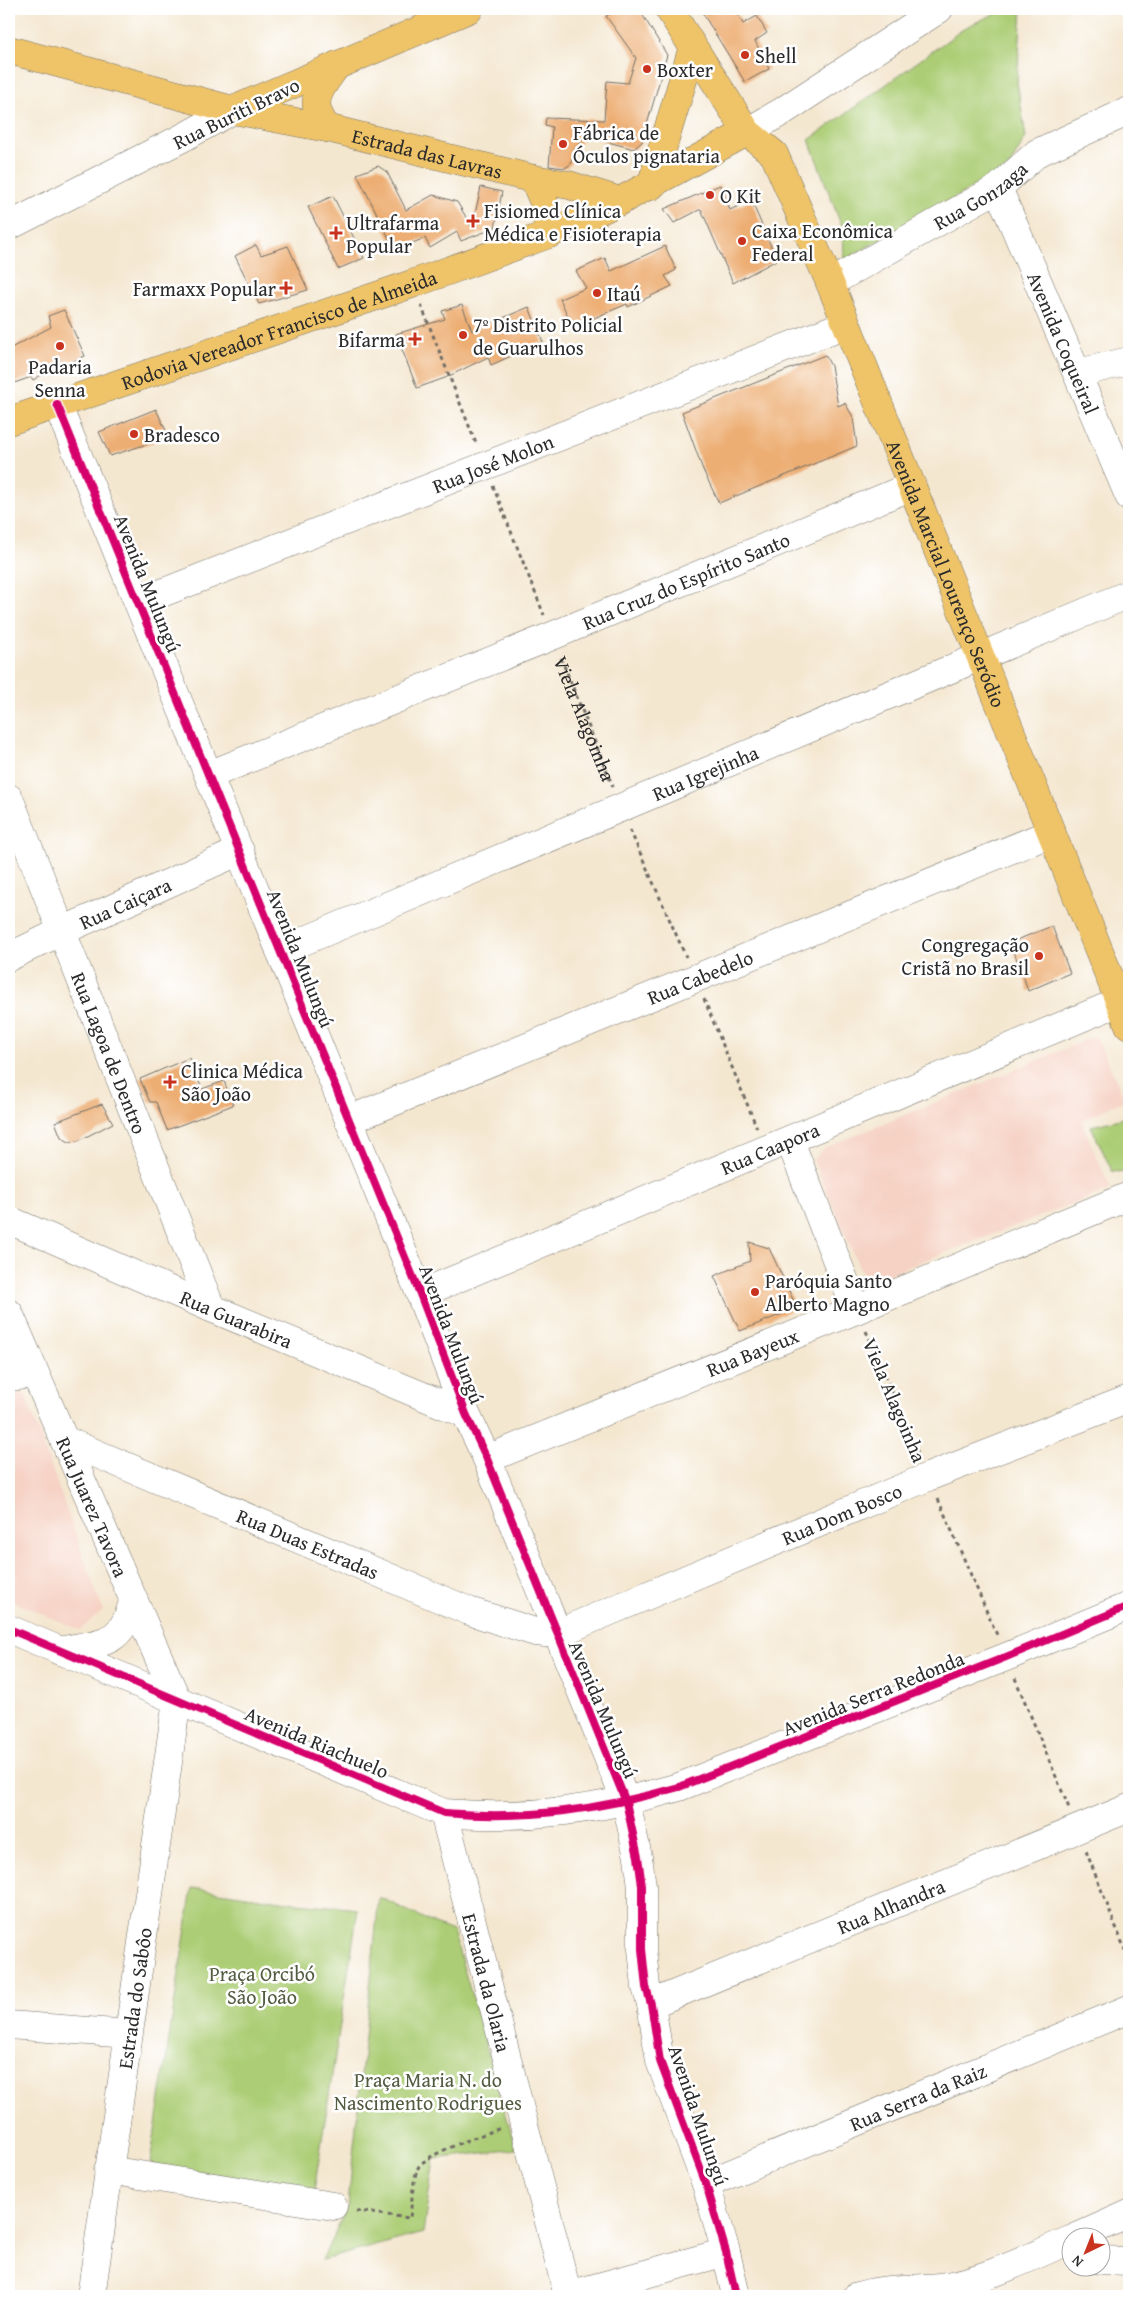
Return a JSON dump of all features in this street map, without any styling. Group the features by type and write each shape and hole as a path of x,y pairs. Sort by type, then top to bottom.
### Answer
{"main road":[{"name":"Rua Buriti Bravo","path":"233,110 468,9"},
{"name":"Avenida Marcial Lourenço Seródio","path":"669,9 747,132 774,154 830,283 1124,1014"},
{"path":"651,186 693,47"},
{"name":"Estrada das Lavras","path":"9,50 233,110 328,128 534,179 569,185 620,201"},
{"path":"328,128 319,118 316,98 321,88 338,66"},
{"path":"620,201 651,186 747,132"},
{"path":"534,179 545,205 549,234"},
{"name":"Rodovia Vereador Francisco de Almeida","path":"9,421 412,284 549,234 620,201"}],"street":[{"path":"747,132 783,111 939,9"},
{"name":"Rua Buriti Bravo","path":"9,226 233,110"},
{"name":"Rua Gonzaga","path":"830,283 998,188 1037,153 1129,111"},
{"name":"Avenida Coqueiral","path":"998,188 1129,496"},
{"name":"Rua José Molon","path":"139,602 846,324"},
{"path":"1078,373 1129,361"},
{"name":"Avenida Mulungú","path":"57,404 420,1294 466,1414 487,1459 556,1634 626,1802 642,1886 642,1949 646,1987 651,2004 660,2061 706,2184 726,2252 736,2296"},
{"name":"Rua Cruz do Espírito Santo","path":"209,776 912,486"},
{"name":"Rua Igrejinha","path":"280,951 1129,594"},
{"name":"Rua Lagoa de Dentro","path":"9,798 211,1308"},
{"name":"Rua Cabedelo","path":"349,1120 1051,833"},
{"name":"Rua Caiçara","path":"9,957 62,931 240,851"},
{"name":"Rua Caapora","path":"420,1294 778,1145 1124,1014"},
{"path":"778,1145 856,1310"},
{"name":"Rua Bayeux","path":"487,1459 856,1310 1129,1196"},
{"name":"Rua Guarabira","path":"9,1220 211,1308 466,1414"},
{"name":"Rua Juarez Tavora","path":"9,1313 22,1376 64,1440 176,1700"},
{"name":"Rua Dom Bosco","path":"556,1634 928,1477 1129,1398"},
{"name":"Rua Duas Estradas","path":"64,1440 469,1611 535,1632 556,1634"},
{"path":"60,1651 112,1639 120,1633 126,1624 133,1601"},
{"name":"Avenida Serra Redonda","path":"626,1802 678,1787 1006,1657 1129,1606"},
{"name":"Avenida Riachuelo","path":"9,1629 444,1814 513,1817 626,1802"},
{"name":"Estrada do Sabôo","path":"91,2296 176,1700"},
{"name":"Rua Alhandra","path":"651,2004 1129,1808"},
{"name":"Estrada da Olaria","path":"444,1814 567,2296"},
{"name":"Rua Serra da Raiz","path":"706,2184 1129,2009"},
{"path":"9,2025 128,2034"},
{"path":"108,2170 333,2206"},
{"path":"1098,2228 1129,2214"},
{"path":"857,2296 880,2290 940,2287 969,2280 1060,2244"},
{"path":"567,2296 726,2252"},
{"path":"1026,2259 1060,2260"},
{"path":"1110,2260 1129,2261"}],"path":[{"path":"333,2206 410,2218 417,2169 421,2162 458,2144 523,2120"}],"shaded area":[{"path":"1096,1036 1125,1100 1081,1121 1111,1189 866,1283 813,1160 825,1148"},
{"path":"25,1394 103,1611 80,1630 9,1600 9,1396"}],"green space":[{"path":"1005,9 1022,9 1017,82 1026,137 1009,167 844,260 843,230 809,140 966,27"},
{"path":"1129,1117 1129,1173 1112,1171 1091,1126"},
{"name":"Praça Orcibó São João","path":"192,1888 287,1902 358,1909 314,2191 150,2164"},
{"name":"Praça Maria N. do Nascimento Rodrigues","path":"379,1897 453,1931 516,2149 434,2159 423,2233 322,2260 348,2205"}],"building":[{"name":"Boxter","path":"619,9 639,9 667,55 642,142 634,149 586,136 574,150 571,164 565,168 549,166 552,127 545,125 546,118 604,120 607,81 628,83 636,58 606,16"},
{"name":"Shell","path":"700,9 735,9 743,24 757,16 767,33 755,41 769,69 745,82"},
{"path":"378,166 387,172 406,210 433,195 457,202 472,227 481,187 502,192 495,228 461,241 457,232 430,248 425,238 395,250 357,174"},
{"name":"Caixa Econômica Federal","path":"720,185 730,210 751,200 777,260 733,283 701,209 674,223 664,209"},
{"name":"Ultrafarma Popular","path":"333,196 364,258 338,269 308,207"},
{"path":"256,245 261,255 288,246 308,290 259,304 235,256"},
{"path":"665,246 676,270 665,276 672,286 628,307 627,304 573,327 560,299 586,288 576,271 605,258 611,271"},
{"path":"462,305 472,331 529,307 543,342 491,365 488,357 445,378 417,388 396,334 445,319 442,311"},
{"path":"64,310 85,356 54,370 53,368 33,380 31,377 9,385 9,349 51,327 48,316"},
{"path":"825,355 831,366 838,406 845,403 853,417 857,446 719,503 703,470 682,412"},
{"name":"Bradesco","path":"156,409 169,437 110,456 99,432"},
{"name":"Congregação Cristã no Brasil","path":"1052,926 1070,973 1028,991 1020,966 1009,943"},
{"path":"189,1058 202,1089 224,1081 233,1105 167,1130 156,1102 150,1102 140,1079"},
{"path":"102,1104 113,1123 78,1141 69,1142 61,1137 55,1122"},
{"name":"Paróquia Santo Alberto Magno","path":"749,1242 769,1248 797,1308 740,1331 714,1276 750,1261"}],"cycle path":[{"path":"57,404 420,1294 466,1414 487,1459 626,1802 642,1886 642,1949 646,1987 651,2004 660,2061 706,2184 726,2252 736,2296"},
{"path":"9,1629 444,1813 504,1815 534,1814 591,1807 620,1802 679,1787 1129,1606"}],"place":[{"name":"Shell","path":"745,55"},
{"name":"Boxter","path":"647,69"},
{"name":"Fábrica de Óculos pignataria","path":"563,144"},
{"name":"O Kit","path":"710,195"},
{"name":"Fisiomed Clínica Médica e Fisioterapia","path":"473,221"},
{"name":"Ultrafarma Popular","path":"336,233"},
{"name":"Caixa Econômica Federal","path":"742,241"},
{"name":"Farmaxx Popular","path":"286,288"},
{"name":"Itaú","path":"597,293"},
{"name":"7º Distrito Policial de Guarulhos","path":"463,335"},
{"name":"Bifarma","path":"415,339"},
{"name":"Padaria Senna","path":"60,346"},
{"name":"Bradesco","path":"134,434"},
{"name":"Congregação Cristã no Brasil","path":"1039,956"},
{"name":"Clinica Médica São João","path":"170,1082"},
{"name":"Paróquia Santo Alberto Magno","path":"755,1292"}]}
